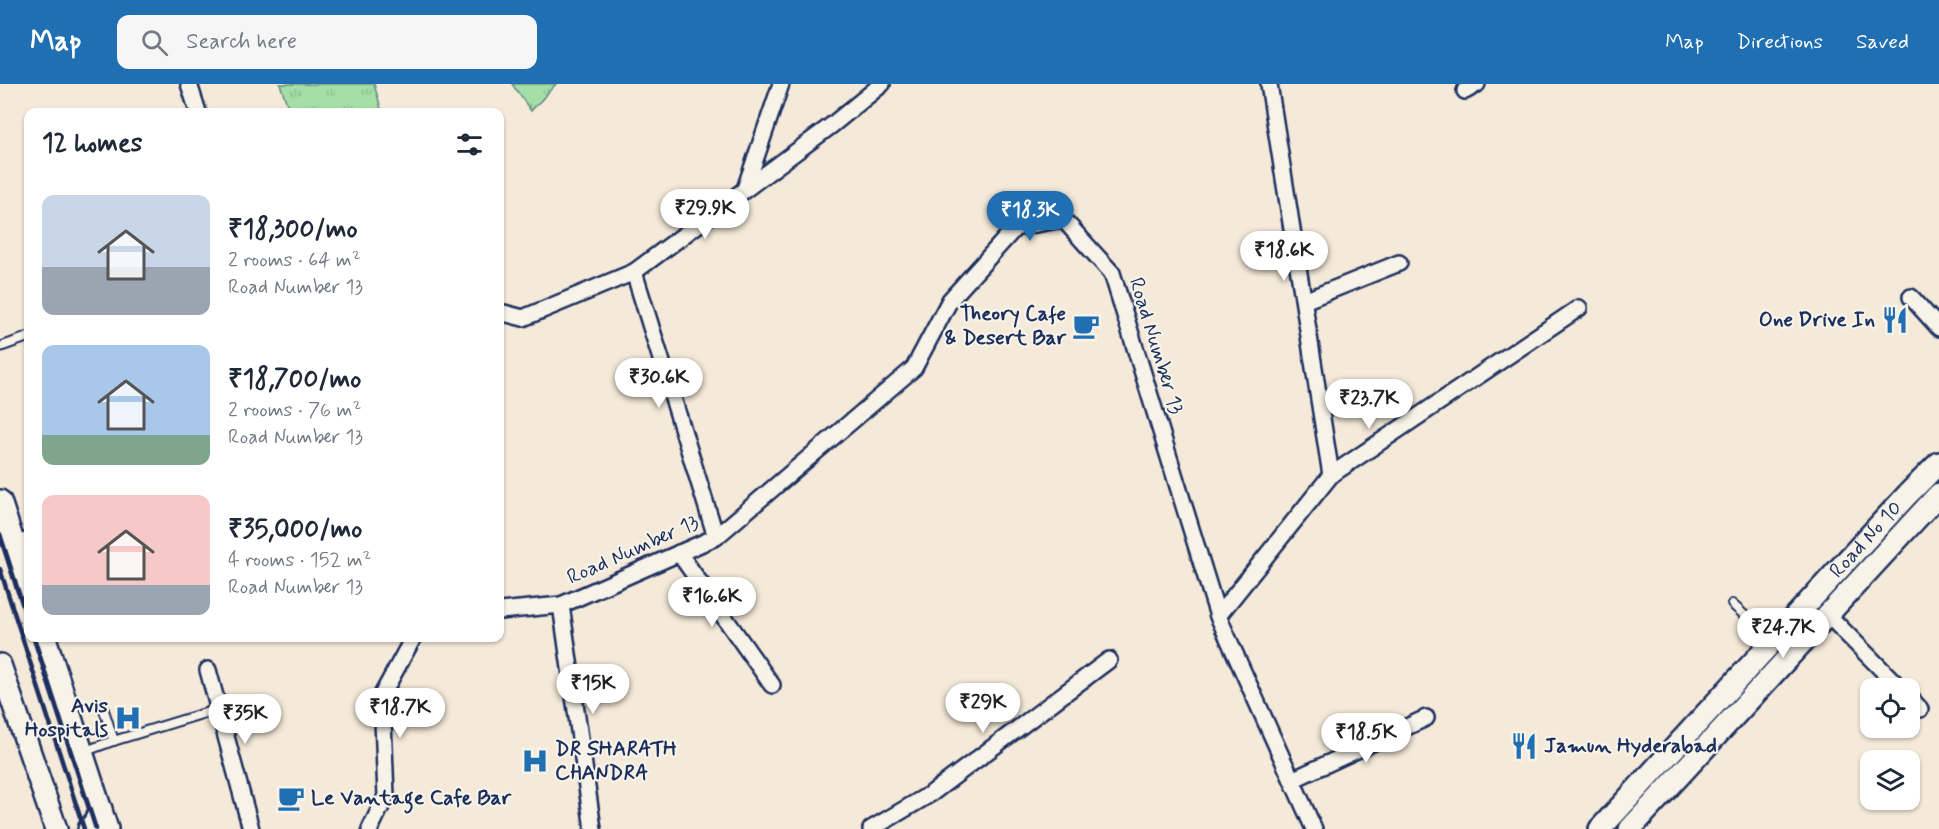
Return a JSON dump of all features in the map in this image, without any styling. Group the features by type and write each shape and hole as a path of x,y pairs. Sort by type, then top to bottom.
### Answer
{"main road":[{"name":"Road No 10","path":"1607,826 1773,641 1939,463"},
{"name":"Road No 10","path":"1630,829 1939,494"},
{"path":"0,501 22,543 24,558"},
{"path":"46,642 107,829"},
{"path":"0,665 59,828"},
{"path":"89,829 101,809"}],"street":[{"path":"189,84 197,108"},
{"path":"745,189 782,84"},
{"path":"504,313 523,318 634,272 832,125 882,84"},
{"path":"1269,84 1331,475"},
{"name":"Road Number 13","path":"504,611 561,605 716,537 915,368 950,300 1015,228 1063,219 1112,273 1218,616 1314,829"},
{"path":"1304,301 1399,263"},
{"path":"634,272 716,537"},
{"path":"1911,297 1939,328"},
{"path":"1218,616 1331,475 1579,308"},
{"path":"679,553 772,685"},
{"path":"561,605 593,829"},
{"path":"1827,615 1890,678"},
{"path":"370,829 386,796 382,695 411,642"},
{"path":"871,829 932,793 1109,660"},
{"path":"208,670 250,829"},
{"path":"1292,780 1426,718"}],"lane":[{"path":"0,347 24,338"},
{"path":"1732,604 1773,641"},
{"path":"102,704 114,741"},
{"path":"82,753 219,709"}],"green space":[{"path":"280,84 374,84 381,108 293,108 288,107"},
{"path":"512,84 556,84 531,111"}],"railway":[{"path":"0,534 24,609"},
{"path":"0,569 84,829"},
{"path":"35,642 96,829"}],"place":[{"name":"One Drive In","path":"1895,320"},
{"name":"Theory Cafe & Desert Bar","path":"1086,326"},
{"name":"Avis Hospitals","path":"128,718"},
{"name":"Jamun Hyderabad","path":"1524,746"},
{"name":"DR SHARATH CHANDRA","path":"535,761"},
{"name":"Le Vantage Cafe Bar","path":"291,798"}]}
